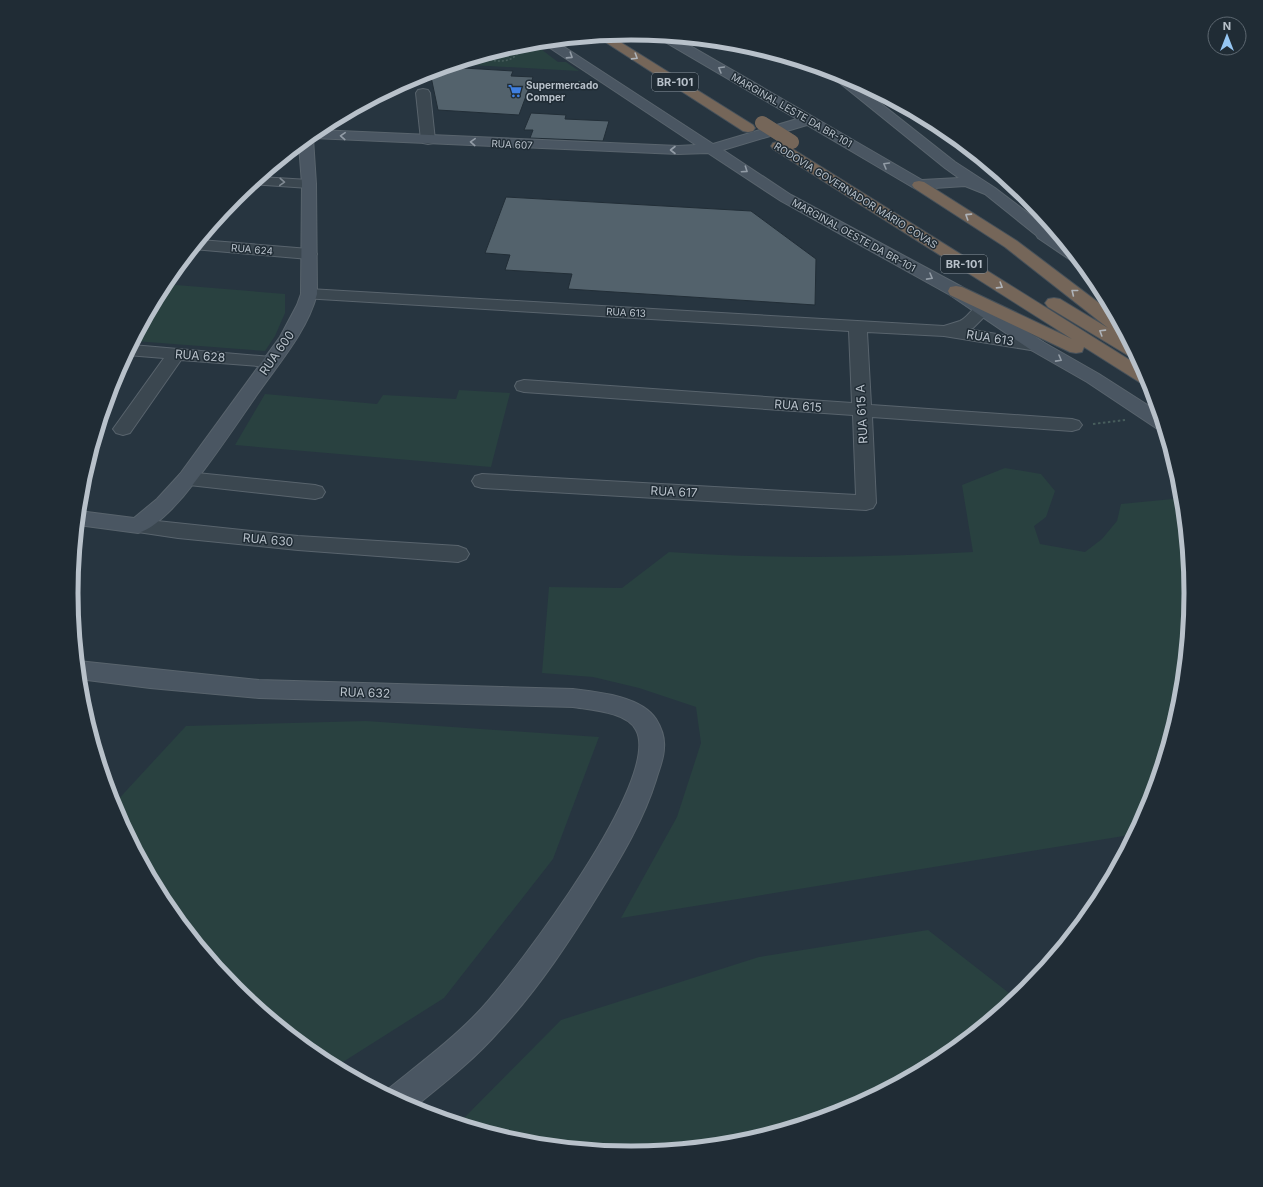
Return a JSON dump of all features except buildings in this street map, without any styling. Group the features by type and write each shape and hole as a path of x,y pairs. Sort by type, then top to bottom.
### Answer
{"highway":[{"name":"RODOVIA GOVERNADOR MÁRIO COVAS","path":"629,40 762,123 785,144 1139,374"},
{"name":"RODOVIA GOVERNADOR MÁRIO COVAS","path":"609,41 748,128 785,144 1127,347"},
{"path":"919,185 1011,244 1116,326"},
{"path":"956,291 1142,380"}],"main road":[{"name":"MARGINAL LESTE DA BR-101","path":"674,42 919,185"},
{"name":"MARGINAL OESTE DA BR-101","path":"555,46 786,198 956,291 1037,346 1093,378 1157,420"},
{"path":"847,84 950,165 1041,223 1057,243"},
{"name":"RUA 607","path":"322,135 660,150 712,148 809,120"},
{"name":"RUA 600","path":"138,526 164,504 187,479 271,362 299,320 306,306 309,294 309,184 306,146"},
{"path":"950,165 959,182 1063,247"},
{"path":"919,185 967,182 990,191"},
{"name":"RUA 630","path":"83,519 138,526"},
{"name":"RUA 632","path":"84,671 150,679 259,689 573,698 611,704 634,713 646,725 651,736 652,748 648,766 633,809 608,856 569,917 514,991 490,1020 403,1097"}],"street":[{"path":"422,93 428,140"},
{"path":"262,181 309,184"},
{"name":"RUA 624","path":"201,245 309,254"},
{"name":"RUA 613","path":"309,294 944,331 1037,346"},
{"name":"RUA 613","path":"944,331 967,324 982,310"},
{"name":"RUA 615 A","path":"858,326 866,503"},
{"name":"RUA 628","path":"134,350 271,362"},
{"path":"123,429 176,354"},
{"name":"RUA 615","path":"524,386 1072,425"},
{"path":"187,479 315,492"},
{"name":"RUA 617","path":"482,481 866,503"},
{"name":"RUA 630","path":"138,526 316,545 401,552 458,554"}],"path":[{"path":"488,59 499,61 511,59 519,52"},
{"path":"544,86 545,84 572,85 595,73"},
{"path":"1072,425 1110,423 1131,419 1146,413"}],"green space":[{"path":"540,48 558,62 566,62 579,71 468,65 488,59"},
{"path":"172,285 285,294 285,313 275,336 265,351 139,341"},
{"path":"459,390 510,393 491,467 235,445 265,394 377,404 383,395 456,399"},
{"path":"1005,468 1041,474 1055,491 1046,517 1034,526 1040,544 1085,552 1102,539 1117,521 1121,504 1176,499 1184,557 1185,594 1184,630 1180,666 1166,737 1156,771 1129,835 621,918 677,817 701,743 696,707 639,688 593,677 542,673 549,587 622,588 669,552 745,556 821,557 897,556 973,552 962,485"},
{"path":"366,721 599,737 553,859 444,998 340,1064 295,1033 267,1010 240,985 215,958 171,901 135,838 118,800 186,726"},
{"path":"928,930 1011,996 968,1033 939,1054 908,1073 843,1105 809,1118 775,1128 704,1142 668,1146 632,1147 595,1146 559,1142 488,1128 461,1120 561,1020 759,957"}],"place":[{"name":"Supermercado Comper","path":"515,91"}]}
